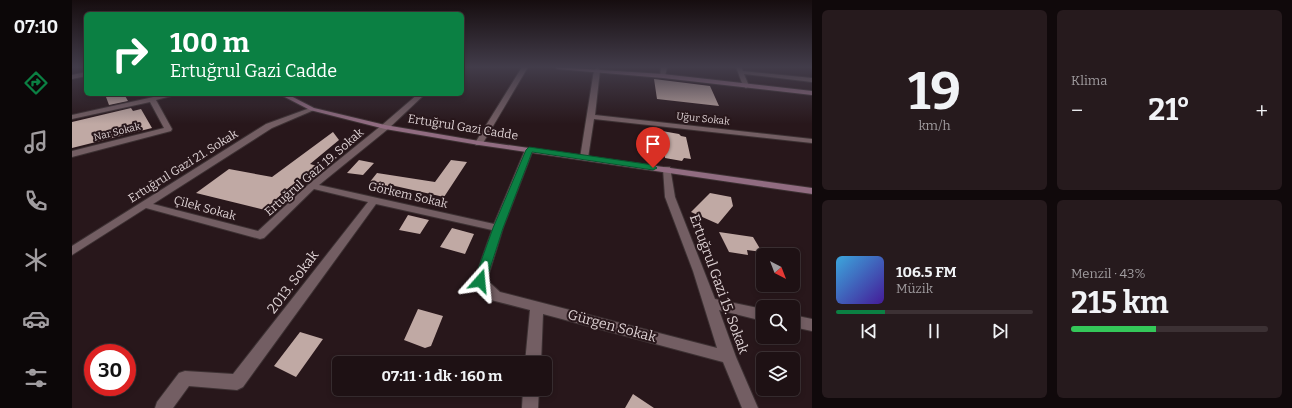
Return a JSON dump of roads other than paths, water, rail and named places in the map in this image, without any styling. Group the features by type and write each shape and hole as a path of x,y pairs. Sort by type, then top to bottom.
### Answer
{"street":[{"path":"479,143 513,86"},
{"path":"584,158 592,117 595,86"},
{"path":"746,86 811,94"},
{"path":"72,117 166,96"},
{"name":"Ertuğrul Gazi Cadde","path":"286,96 312,110 385,127 479,143 812,191"},
{"name":"Ertuğrul Gazi 19. Sokak","path":"260,235 312,186 385,127 420,96"},
{"name":"Nar Sokak","path":"72,154 168,130 152,99"},
{"name":"Ertuğrul Gazi 21. Sokak","path":"72,251 269,126 312,110"},
{"name":"Uğur Sokak","path":"592,117 812,141"},
{"path":"498,228 529,150"},
{"name":"Ertuğrul Gazi 15. Sokak","path":"667,169 670,196 710,303 728,357 750,408"},
{"name":"Görkem Sokak","path":"312,186 498,228"},
{"name":"2013. Sokak","path":"163,408 185,378 237,382 374,200"},
{"name":"Çilek Sokak","path":"145,205 260,235"},
{"name":"Gürgen Sokak","path":"498,228 480,281 496,296 728,357"},
{"path":"710,303 756,313"},
{"path":"534,356 537,307"},
{"path":"800,322 812,325"},
{"path":"530,408 531,396"}]}
